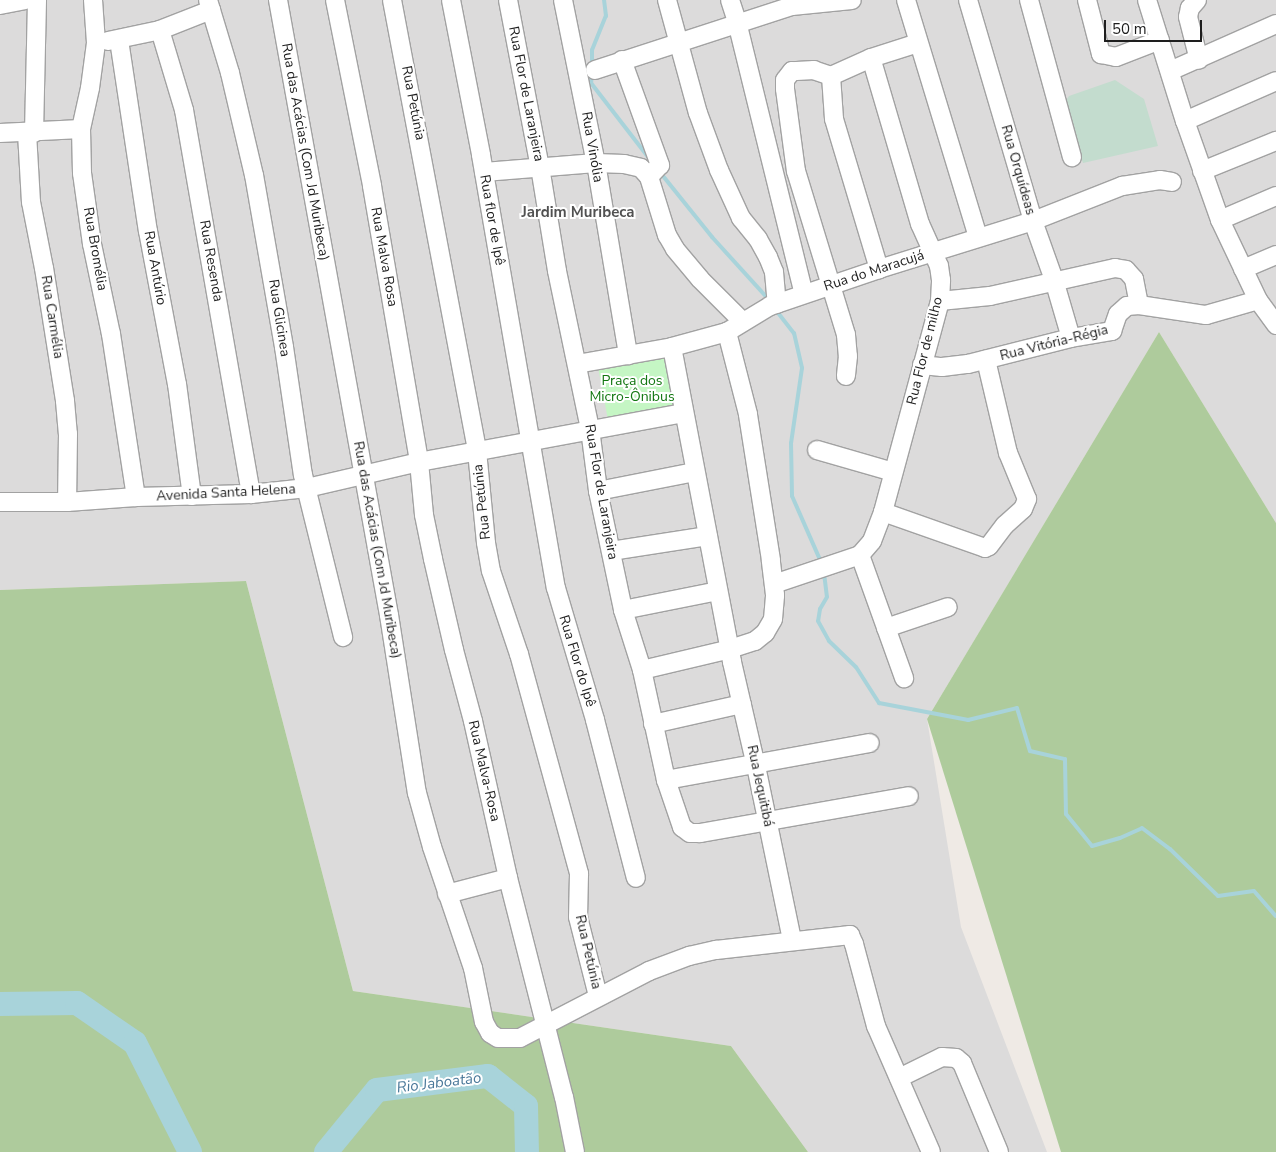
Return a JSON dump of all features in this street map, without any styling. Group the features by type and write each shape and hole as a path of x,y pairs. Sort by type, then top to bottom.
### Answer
{"street":[{"path":"0,5 24,0"},
{"name":"Rua Carmélia","path":"37,0 30,133 31,202 44,268 65,401 68,434 67,502"},
{"name":"Rua Bromélia","path":"94,0 96,43 90,88 80,129 82,173 92,244 111,334 136,497"},
{"name":"Rua das Acácias (Com Jd Muribeca)","path":"278,0 389,615 417,793 447,894 473,968 484,1022 490,1032 498,1038 509,1040 520,1038 649,971 689,956 716,950 792,940"},
{"name":"Rua Malva Rosa","path":"335,0 372,186 419,462 424,515"},
{"name":"Rua Petúnia","path":"392,0 477,451 491,571 519,654 579,874 578,917 598,996"},
{"name":"Rua flor de Ipê","path":"451,0 484,172 531,441"},
{"name":"Rua Flor de Laranjeira","path":"508,0 540,167 557,271 590,429 598,491 623,610 642,670 666,780 677,815 686,831 700,833 768,822"},
{"name":"Rua Vinólia","path":"563,0 596,163 628,355"},
{"path":"667,0 698,113 719,170 741,218 758,239 774,272 773,305"},
{"path":"730,0 804,294"},
{"path":"595,70 791,3 852,0"},
{"path":"906,0 978,237"},
{"name":"Rua Orquídeas","path":"968,0 1033,221 1054,280 1071,338"},
{"path":"1029,0 1072,156"},
{"path":"1087,0 1101,54 1116,57 1160,40"},
{"path":"1147,0 1185,121 1220,220 1258,300 1276,325"},
{"path":"1197,0 1190,8 1188,17 1198,60"},
{"path":"96,43 119,40 160,30 209,5"},
{"name":"Rua Glicinea","path":"209,5 230,73 254,175 306,488 343,637"},
{"path":"1170,71 1276,24"},
{"name":"Rua Resenda","path":"160,30 184,110 251,494"},
{"name":"Rua Antúrio","path":"119,40 148,231 177,384 192,496"},
{"path":"846,376 848,356 846,335 796,171 785,80 792,71 814,70 831,76 871,58 918,43"},
{"name":"Rua Flor de milho","path":"860,554 872,541 883,512 940,301 941,280 939,266 920,224 871,58"},
{"path":"622,60 655,171 668,235 674,249 700,279 742,321"},
{"path":"831,76 834,119 879,269"},
{"path":"1185,121 1276,81"},
{"path":"0,133 80,129"},
{"path":"1202,171 1276,141"},
{"path":"484,172 596,163 624,164 655,171"},
{"name":"Rua do Maracujá","path":"577,364 672,347 727,332 742,321 773,305 978,237 1033,221 1122,186 1160,180 1172,182"},
{"path":"1220,220 1276,196"},
{"path":"1244,269 1276,255"},
{"path":"940,301 990,296 1054,280 1115,268 1126,270 1134,279 1139,305 1206,315 1258,300"},
{"name":"Rua Vitória-Régia","path":"922,365 942,367 986,360 1071,338 1112,330 1121,310 1139,305"},
{"path":"642,670 730,649 755,641 765,634 773,619 774,584 748,414 727,332"},
{"name":"Rua Jequitibá","path":"672,347 718,591 792,940"},
{"path":"883,512 980,548 989,546 1005,525 1024,509 1027,499 1008,453 986,360"},
{"name":"Avenida Santa Helena","path":"0,502 67,502 136,497 251,494 306,488 419,462 684,413"},
{"name":"Rua Flor do Ipê","path":"531,441 556,588 568,634 595,720 636,878"},
{"path":"816,450 893,472"},
{"path":"598,491 695,472"},
{"name":"Rua Malva-Rosa","path":"424,515 508,878 547,1025 575,1152"},
{"path":"611,551 708,536"},
{"path":"774,584 860,554 904,678"},
{"path":"623,610 718,591"},
{"path":"886,628 948,607"},
{"path":"654,724 742,704"},
{"path":"666,780 756,766 870,743"},
{"path":"768,822 909,796"},
{"path":"447,894 508,878"},
{"path":"792,940 842,934 852,938 876,1026 931,1152"},
{"path":"899,1078 942,1057 956,1058 962,1062 1000,1152"}],"shaded area":[{"path":"0,0 1276,0 1276,523 1159,332 927,719 961,927 1047,1152 808,1152 731,1046 353,991 246,581 0,590"}],"green space":[{"path":"1115,80 1144,99 1158,146 1083,163 1063,105 1069,96"},
{"path":"1159,332 1276,523 1276,1152 1061,1152 927,719"},
{"name":"Praça dos Micro-Ônibus","path":"666,356 676,408 608,420 598,367"},
{"path":"246,581 353,991 731,1046 808,1152 0,1152 0,590"}],"waterway":[{"path":"592,65 592,50 606,16 604,0"},
{"path":"592,74 591,83 649,158"},
{"path":"659,171 712,237 770,301"},
{"path":"775,309 794,333 802,368 791,443 792,496 821,562"},
{"path":"824,573 827,597 820,609 818,621 829,641 856,667 879,703 968,720 1017,708 1030,751 1065,759 1066,814 1092,846 1120,838 1142,828 1170,849 1218,896 1254,891 1276,916"},
{"name":"Rio Jaboatão","path":"0,1004 77,1003 135,1043 190,1152"},
{"name":"Rio Jaboatão","path":"326,1152 377,1090 488,1076 526,1106 527,1152"}],"district":[{"name":"Jardim Muribeca","path":"578,213"}]}
